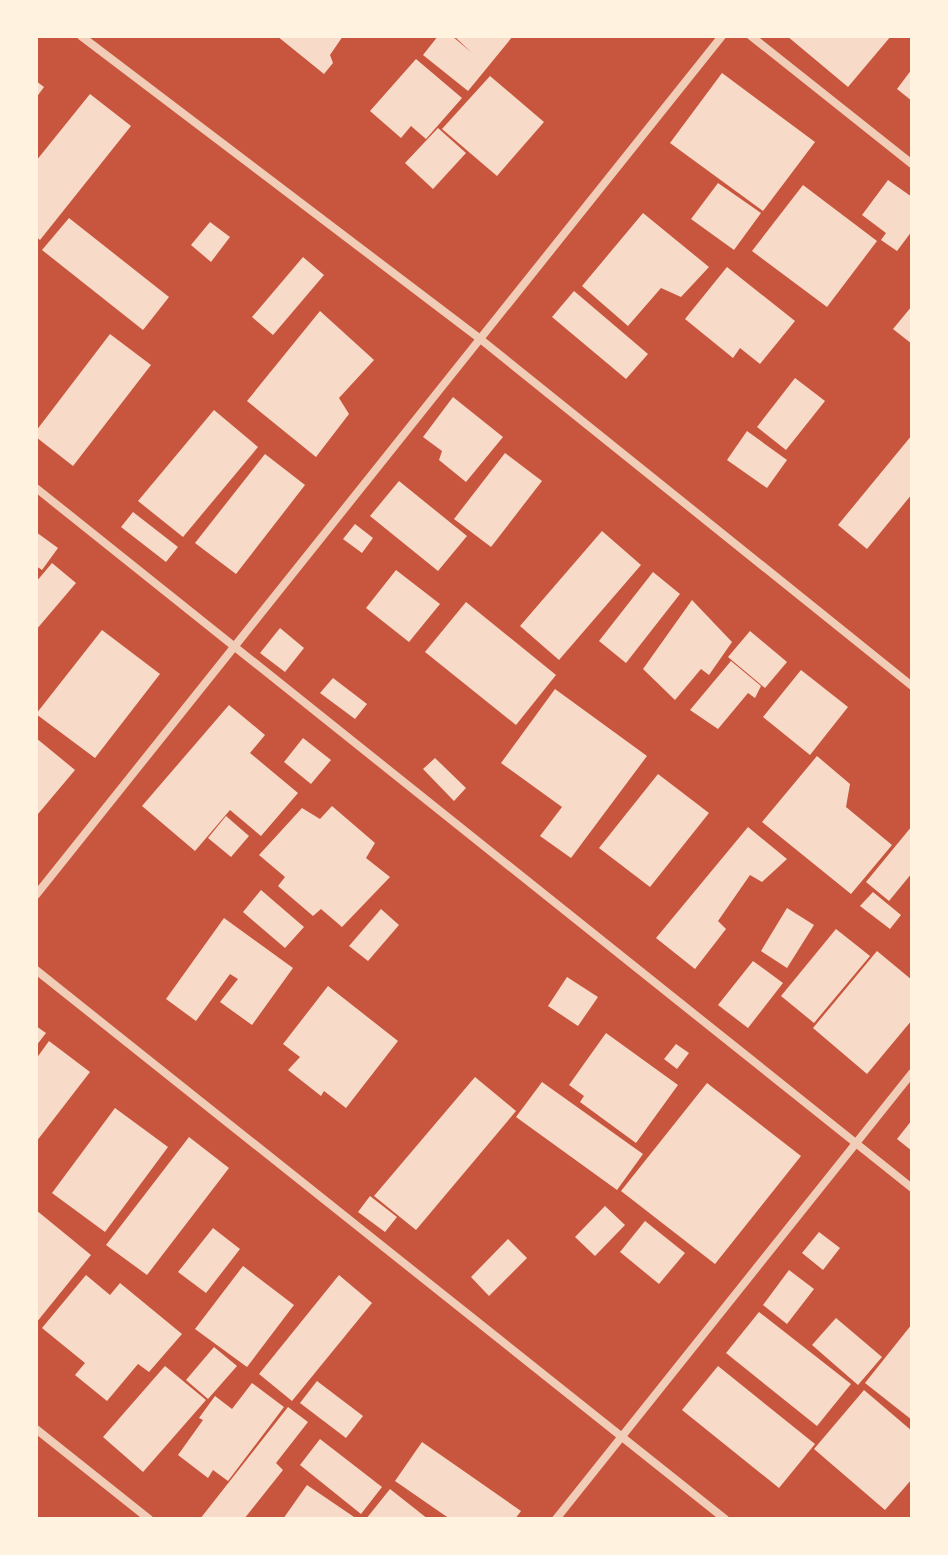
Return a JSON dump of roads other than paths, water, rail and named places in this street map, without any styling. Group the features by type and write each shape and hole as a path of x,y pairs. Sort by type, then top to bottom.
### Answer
{"street":[{"path":"81,36 479,338 912,686"},
{"path":"36,895 722,36"},
{"path":"751,36 912,164"},
{"path":"36,488 912,1188"},
{"path":"36,970 725,1519"},
{"path":"556,1519 912,1073"},
{"path":"36,1429 149,1519"}]}
